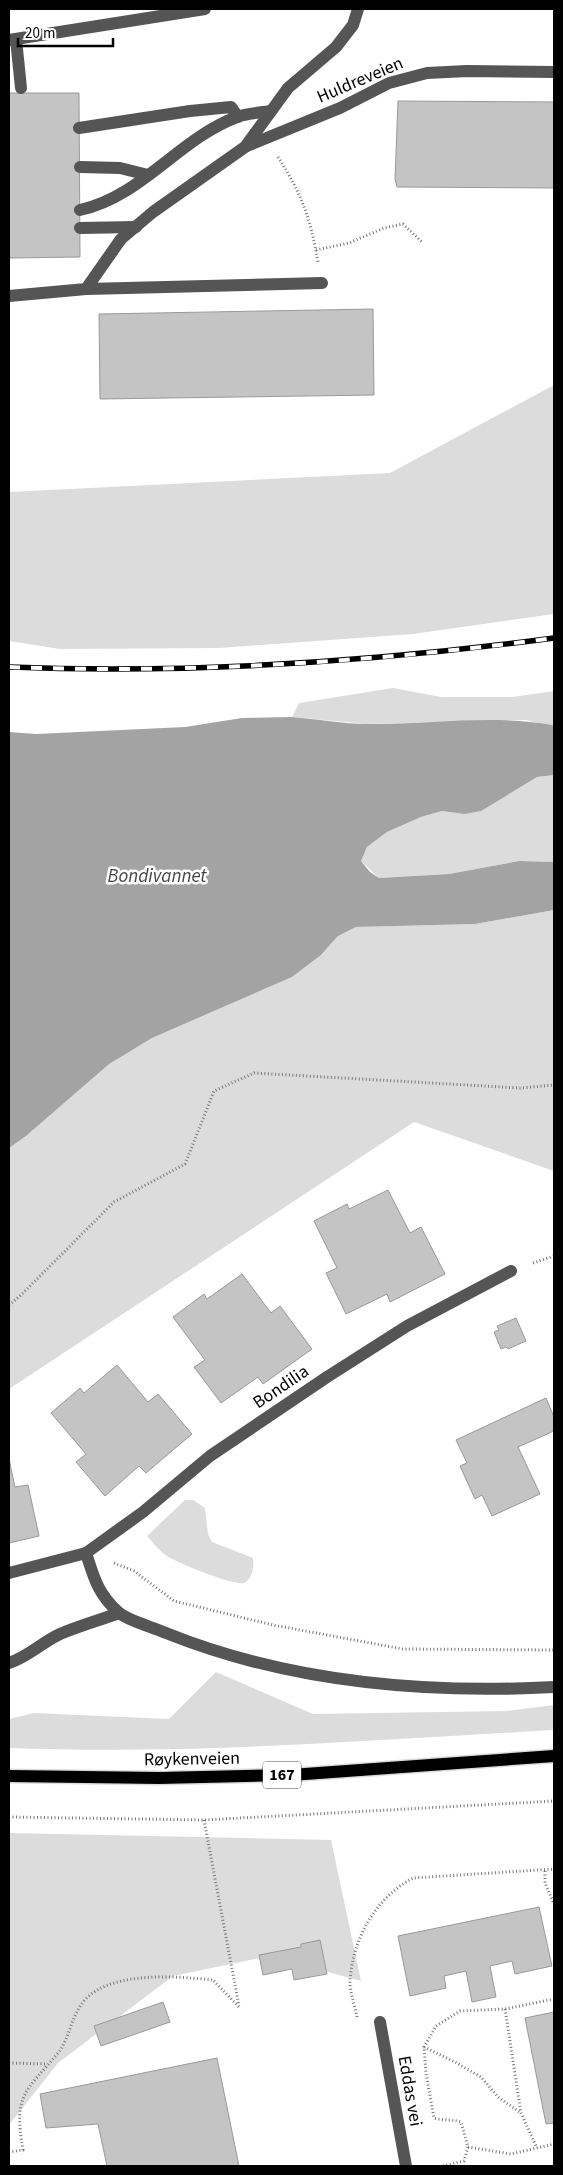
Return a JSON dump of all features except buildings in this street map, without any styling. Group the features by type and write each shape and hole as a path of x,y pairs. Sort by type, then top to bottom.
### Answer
{"main road":[{"name":"Røykenveien","path":"9,1776 159,1778 291,1775 554,1756"}],"street":[{"path":"21,88 12,39 205,9"},
{"name":"Huldreveien","path":"245,147 288,88 336,47 353,25 358,9"},
{"name":"Huldreveien","path":"86,289 121,239 245,147 265,137 340,108 389,83 427,73 467,70 554,72"},
{"path":"79,128 190,111 230,107 238,116"},
{"path":"80,210 96,207 115,198 216,127 238,116 271,112"},
{"path":"80,167 120,168 148,174"},
{"path":"80,228 136,227"},
{"path":"9,296 86,289 322,282"},
{"name":"Bondilia","path":"9,1573 86,1553 143,1512 210,1456 327,1377 407,1326 511,1271"},
{"path":"86,1553 98,1592 119,1614 212,1651 307,1673 390,1686 503,1690 554,1687"},
{"path":"9,1663 23,1658 41,1644 60,1634 119,1614"},
{"name":"Eddas vei","path":"380,2022 406,2166"}],"path":[{"path":"265,137 296,186 313,228 322,282"},
{"path":"316,250 349,243 384,228 403,224 422,242"},
{"path":"9,1305 114,1202 185,1164 214,1091 254,1073 520,1088 554,1085"},
{"path":"86,1553 134,1571 174,1601 273,1625 403,1649 554,1650"},
{"path":"9,1817 204,1820 554,1801"},
{"path":"9,2152 23,2150 20,2102 32,2082 60,2050 72,2020 86,1997 93,1991 116,1983 158,1977 213,1980 239,2007 204,1820"},
{"path":"358,2021 350,1984 360,1937 377,1907 397,1886 413,1878 554,1869"},
{"path":"545,1871 545,1883 554,1904"},
{"path":"443,2166 464,2161 468,2147 461,2122 454,2119 444,2121 434,2118 426,2072 424,2047 436,2026 460,2011 505,2009 554,1999"},
{"path":"505,2009 521,2112 537,2148"},
{"path":"424,2047 481,2077 498,2097 521,2112"},
{"path":"9,2063 48,2064"},
{"path":"468,2147 511,2154 554,2144"}],"shaded area":[{"path":"554,385 554,614 413,634 219,648 60,649 9,641 9,492 390,473"},
{"path":"393,688 441,697 513,697 554,691 554,727 526,720 367,724 292,717 299,703"},
{"path":"554,775 554,862 519,861 449,874 379,878 361,861 367,847 387,832 421,817 442,811 464,814 537,777"},
{"path":"554,910 554,1171 414,1122 9,1389 9,1148 26,1136 108,1064 152,1038 292,977 321,955 338,936 356,927 475,924"},
{"path":"185,1500 193,1500 205,1508 208,1534 212,1542 253,1558 252,1572 247,1581 238,1583 229,1581 182,1564 164,1554 147,1536"},
{"path":"216,1672 313,1714 505,1711 554,1705 554,1730 213,1748 77,1750 9,1748 9,1719 34,1713 169,1719"},
{"path":"9,1833 331,1840 361,1981 269,1956 173,1976 58,2063 9,2125"}],"water":[{"name":"Bondivannet","path":"292,717 359,724 506,720 552,725 554,727 554,775 537,777 481,811 464,814 442,811 421,817 387,832 367,847 361,861 370,872 379,878 449,874 519,861 554,862 554,910 475,924 356,927 338,936 321,955 292,977 152,1038 109,1064 26,1136 9,1148 9,732 36,734 185,727 242,718"}],"railway":[{"path":"9,667 145,669 282,664 418,654 554,638"}]}
